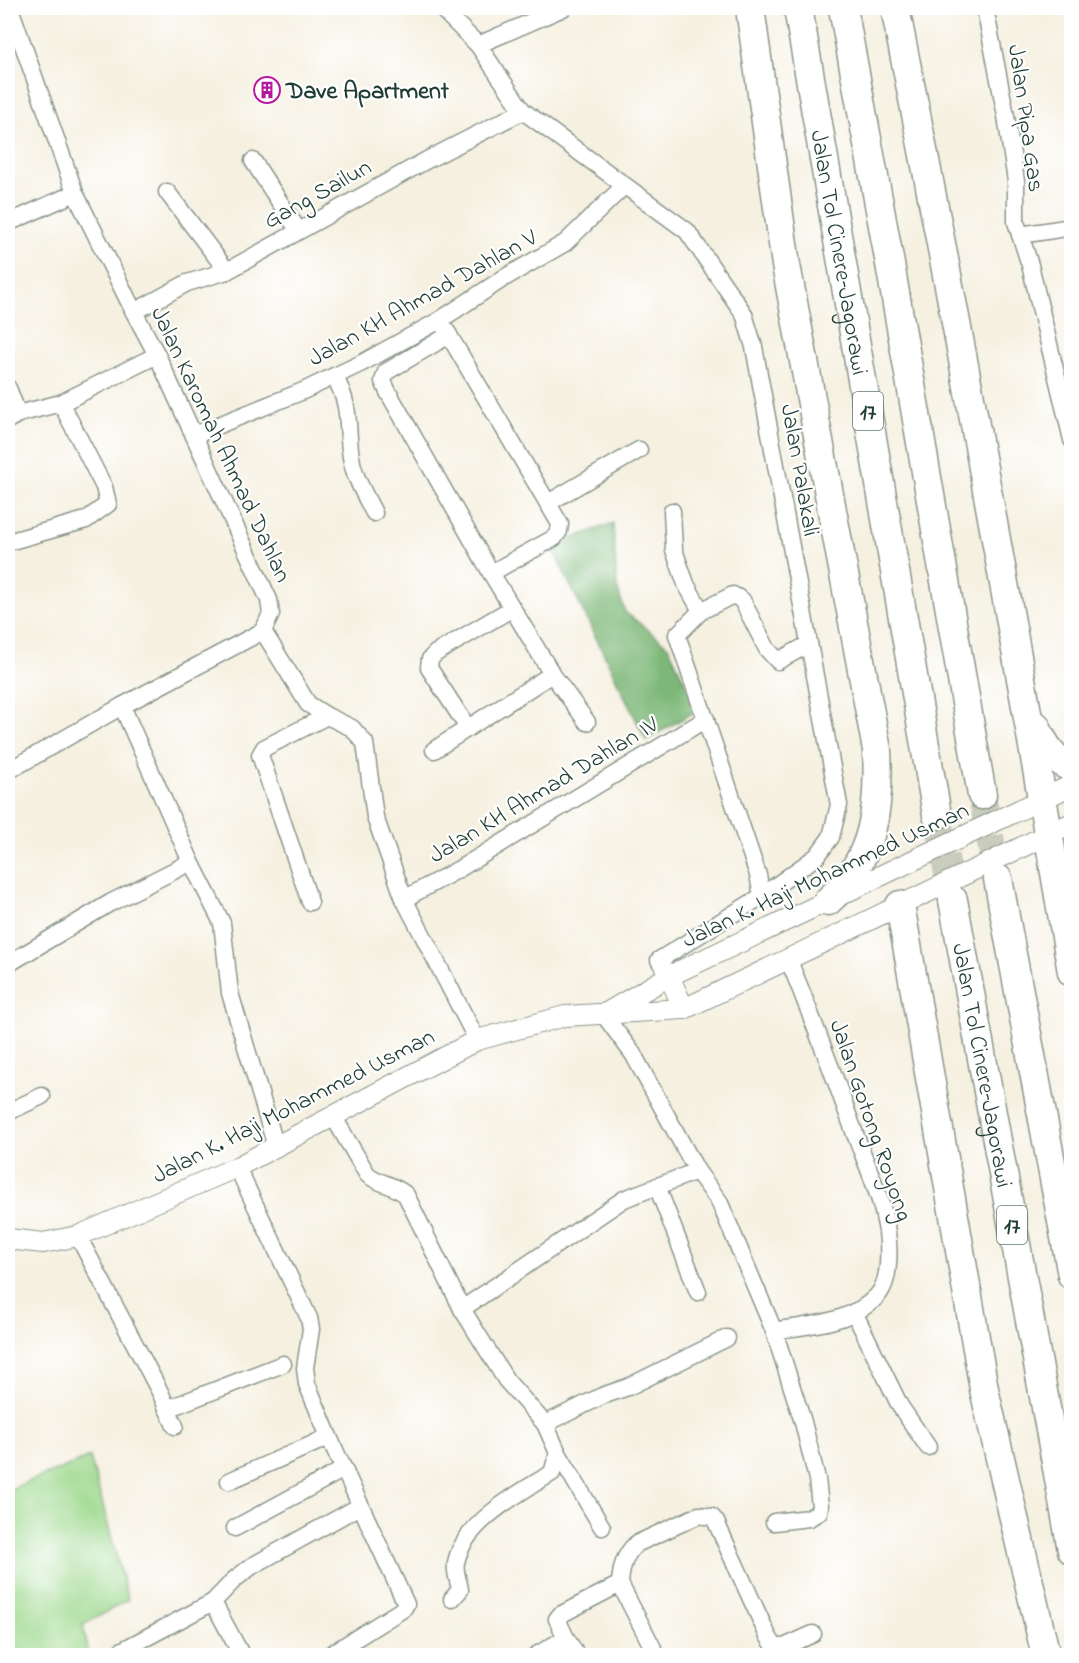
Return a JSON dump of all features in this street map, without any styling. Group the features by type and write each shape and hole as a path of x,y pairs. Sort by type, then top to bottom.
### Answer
{"highway":[{"path":"750,8 786,265 877,750 879,786 873,829 860,862 828,901"},
{"name":"Jalan Tol Cinere–Jagorawi","path":"798,8 937,814"},
{"name":"Jalan Tol Cinere–Jagorawi","path":"843,8 982,795"},
{"path":"895,8 958,333 1042,798 1060,828 1071,972"},
{"path":"1027,705 1040,737 1060,763 1071,768"},
{"name":"Jalan Tol Cinere–Jagorawi","path":"998,879 1071,1275"},
{"name":"Jalan Tol Cinere–Jagorawi","path":"953,900 1071,1550"},
{"path":"900,904 984,1389 1046,1656"}],"street":[{"name":"Jalan Karomah Ahmad Dahlan","path":"10,8 75,193 157,355 269,600 271,614 263,631"},
{"name":"Jalan Palakali","path":"441,8 478,45 523,111 687,231 744,314 754,347 839,805 831,837 817,856 762,896 659,960 669,976"},
{"path":"478,45 563,8"},
{"name":"Jalan Pipa Gas","path":"985,8 1016,181 1016,222 1030,265 1071,440"},
{"name":"Gang Sailun","path":"134,312 187,283 227,270 523,111"},
{"path":"253,161 298,230"},
{"name":"Jalan KH Ahmad Dahlan V","path":"194,435 249,414 362,363 440,320 504,278 565,243 624,186"},
{"path":"167,192 227,270"},
{"path":"8,223 75,193"},
{"path":"1020,235 1071,227"},
{"path":"440,320 560,524 559,531 554,538 491,573"},
{"path":"449,335 386,372 383,381 511,609 552,674 587,722"},
{"path":"8,388 13,417 61,403 157,355"},
{"path":"334,376 346,402 355,475 374,513"},
{"path":"8,542 86,520 108,504 104,487 61,403"},
{"path":"548,503 639,450"},
{"path":"672,511 674,550 686,584 701,611"},
{"path":"762,896 758,875 677,635 701,611 733,595 738,597 767,649 779,662 809,644"},
{"path":"468,728 429,668 430,659 436,653 511,609"},
{"path":"8,771 122,706 263,631 308,704 352,728 365,742 375,817 404,899 477,1040"},
{"path":"434,750 552,674"},
{"path":"122,706 191,862 222,923 230,993 276,1147"},
{"path":"310,902 260,755 264,748 327,716"},
{"name":"Jalan KH Ahmad Dahlan IV","path":"404,899 706,719"},
{"name":"Jalan K. Haji Mohammed Usman","path":"604,1015 669,976 1071,785"},
{"name":"Jalan K. Haji Mohammed Usman","path":"8,1239 43,1243 78,1236 237,1167 477,1040 565,1017 684,1009 1060,828"},
{"path":"8,964 110,903 191,862"},
{"name":"Jalan Gotong Royong","path":"774,1331 835,1320 854,1312 878,1296 884,1285 889,1254 884,1216 789,958"},
{"path":"669,976 684,1009"},
{"path":"604,1015 633,1054 697,1171 719,1201 774,1331 803,1422 820,1506 819,1512 809,1518 774,1522"},
{"path":"8,1112 42,1096"},
{"path":"333,1116 367,1174 372,1179 400,1189 406,1195 462,1309 506,1380 545,1424 558,1453 602,1527"},
{"path":"237,1167 309,1318 311,1329 305,1368 307,1384 406,1604 403,1609 328,1656"},
{"path":"462,1309 624,1199 697,1171"},
{"path":"657,1186 698,1292"},
{"path":"78,1236 176,1426"},
{"path":"854,1312 900,1406 928,1448"},
{"path":"545,1424 602,1396 628,1387 727,1338"},
{"path":"167,1409 283,1364"},
{"path":"229,1481 329,1437"},
{"path":"452,1599 460,1590 455,1566 461,1545 477,1525 552,1473 558,1453"},
{"path":"235,1528 344,1469"},
{"path":"116,1656 121,1651 213,1602 235,1579 252,1566 360,1506"},
{"path":"657,1656 620,1584 621,1569 630,1550 636,1544 699,1515 707,1515 716,1522 772,1644 775,1647 784,1647 813,1634"},
{"path":"577,1656 557,1623 557,1619 620,1584"},
{"path":"213,1602 242,1656"},
{"path":"535,1656 566,1638"}],"green space":[{"path":"613,523 617,587 625,612 668,646 698,710 646,740 551,546"},
{"path":"90,1457 128,1600 83,1625 89,1655 8,1655 8,1490"}],"tunnel":[{"path":"982,795 998,879"},
{"path":"937,815 953,900"}],"place":[{"name":"Dave Apartment","path":"267,90"}]}
